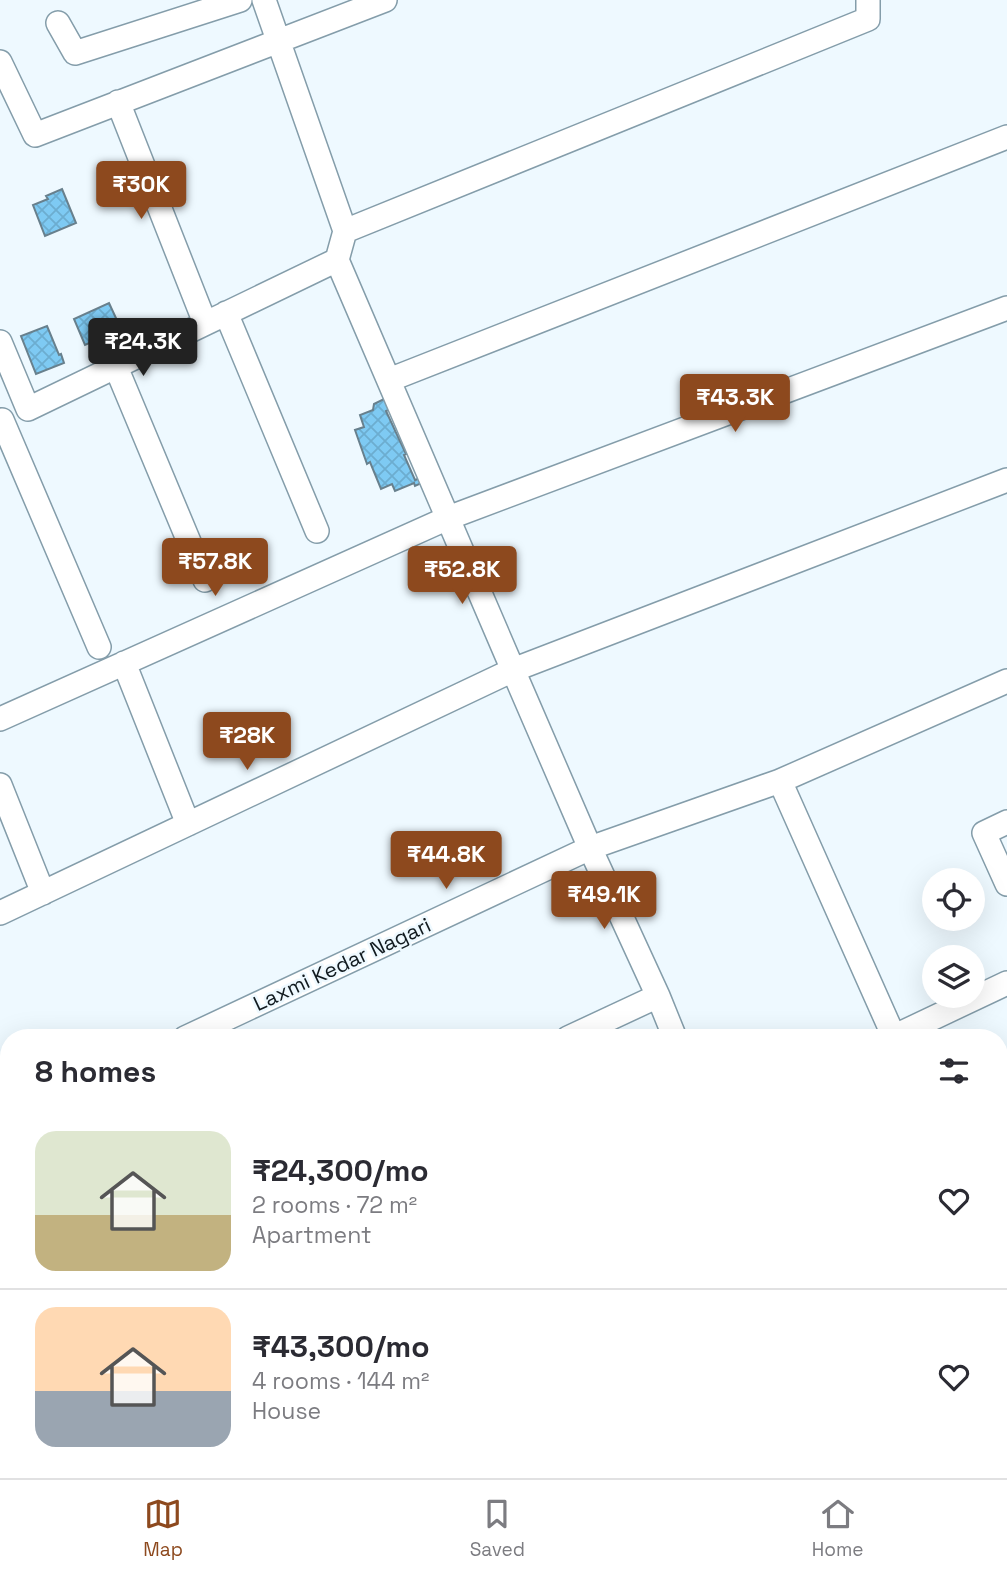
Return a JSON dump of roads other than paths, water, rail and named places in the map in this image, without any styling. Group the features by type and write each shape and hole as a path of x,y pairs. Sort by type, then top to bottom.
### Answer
{"street":[{"path":"58,23 75,53 240,0"},
{"path":"264,0 345,231 337,260 590,848 671,1029"},
{"path":"0,62 35,135 385,0"},
{"path":"345,231 868,19 868,0"},
{"path":"118,103 205,323"},
{"path":"389,380 1007,137"},
{"path":"99,647 1,420 337,260"},
{"path":"0,719 448,518 1007,308"},
{"path":"226,313 317,531"},
{"path":"0,342 28,409"},
{"path":"116,367 205,579"},
{"path":"0,913 513,670 1007,480"},
{"path":"124,663 188,824"},
{"name":"Laxmi Kedar Nagari","path":"204,1029 590,848 780,781 1007,681"},
{"path":"780,781 888,1029"},
{"path":"0,785 43,892"},
{"path":"1007,822 985,833 1007,884"},
{"path":"909,1029 1007,983"},
{"path":"587,1029 658,996"}]}
